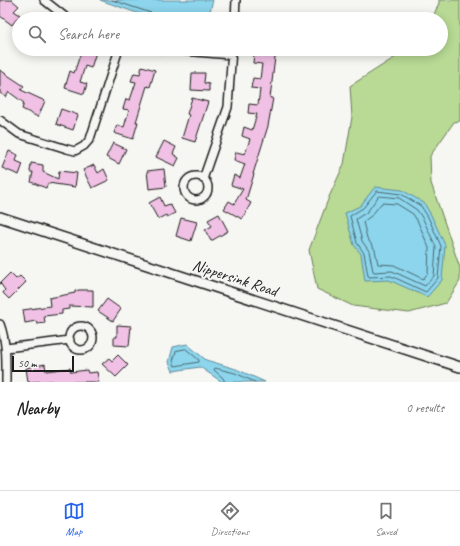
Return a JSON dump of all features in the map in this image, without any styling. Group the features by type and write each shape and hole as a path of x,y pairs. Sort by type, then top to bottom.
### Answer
{"street":[{"path":"44,0 59,12"},
{"path":"235,12 236,0"},
{"path":"0,120 19,134 75,151 84,146 90,139 118,56"},
{"path":"204,178 228,107 232,56"},
{"name":"Nippersink Road","path":"0,216 460,367"},
{"path":"0,324 6,348 6,382"},
{"path":"6,348 70,340"}],"green space":[{"path":"439,0 460,0 460,121 454,122 430,156 431,183 460,268 460,281 446,303 409,313 353,306 317,289 309,250 329,197 344,164 352,117 350,86 397,56 448,56 448,12 435,12"}],"water":[{"path":"100,0 213,0 210,12 134,12"},
{"path":"375,187 402,190 424,203 431,215 445,245 442,280 427,297 389,280 365,281 361,254 354,245 345,213 360,206"},
{"path":"187,344 206,360 236,369 265,382 222,382 200,367 173,371 169,362 173,347"}],"building":[{"path":"0,0 12,0 19,6 14,11 16,12 12,12 12,25 0,16"},
{"path":"80,56 95,56 91,68 85,66 80,82 87,84 84,94 65,88 70,71 74,73"},
{"path":"254,56 275,56 270,98 273,98 268,126 246,200 251,203 242,219 224,209 229,201 234,204 243,189 231,185 234,175 240,178 245,164 234,160 236,152 245,154 250,139 242,136 244,127 252,130 257,114 248,113 249,104 258,105 260,89 251,88 253,78 260,79 262,64 253,63"},
{"path":"142,66 155,70 150,87 147,86 136,122 138,122 133,139 114,133 117,125 124,127 129,110 123,109 126,99 130,100 136,82 131,81 134,73 140,74"},
{"path":"0,70 24,86 21,90 45,101 38,117 22,109 24,103 9,92 6,97 0,93"},
{"path":"192,73 205,73 204,83 209,84 209,91 191,90"},
{"path":"192,98 208,102 195,142 182,138 189,115 187,114"},
{"path":"61,109 78,115 73,130 56,124"},
{"path":"164,141 176,147 173,154 179,158 175,166 156,157"},
{"path":"113,143 126,149 119,164 106,157"},
{"path":"9,151 18,155 16,161 23,164 19,175 2,168"},
{"path":"31,163 43,165 43,172 58,179 59,171 77,173 75,187 48,183 46,188 31,182 33,172 30,172"},
{"path":"94,165 98,173 104,169 109,180 92,188 83,170"},
{"path":"164,169 166,187 149,189 147,171"},
{"path":"160,197 164,206 170,204 175,213 158,219 149,203"},
{"path":"219,214 228,231 211,241 205,230 212,226 208,220"},
{"path":"181,218 197,222 191,241 176,236"},
{"path":"10,273 16,279 20,276 26,282 9,299 3,293 5,290 0,283"},
{"path":"93,290 93,307 69,306 69,309 62,310 62,314 44,316 45,323 37,324 36,321 25,323 23,310 50,306 49,298 75,293 75,291"},
{"path":"107,299 121,309 113,321 98,311"},
{"path":"117,325 131,326 129,346 114,345 114,337 117,337"},
{"path":"118,355 128,365 116,377 102,364 109,358 112,361"},
{"path":"45,364 46,371 70,368 71,372 87,370 88,373 97,372 99,382 28,382 26,368"}]}
